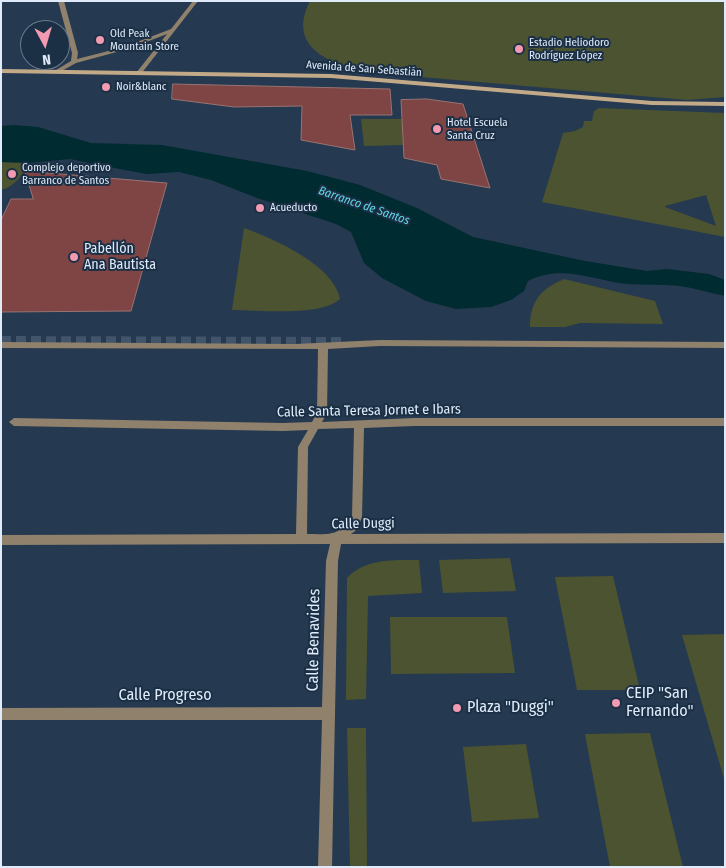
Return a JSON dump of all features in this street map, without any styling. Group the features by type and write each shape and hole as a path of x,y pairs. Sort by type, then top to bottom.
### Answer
{"street":[{"path":"61,1 75,52 74,62"},
{"path":"139,73 170,31 196,1"},
{"path":"58,72 74,62 126,48 170,31"},
{"name":"Avenida de San Sebastián","path":"1,71 331,76 646,102 725,104"},
{"path":"1,345 323,347 380,343 725,345"},
{"path":"301,539 303,447 322,413 323,347"},
{"name":"Calle Santa Teresa Jornet e Ibars","path":"14,422 283,428 359,424 725,422"},
{"path":"336,540 351,528 358,518 359,424"},
{"name":"Calle Duggi","path":"1,540 725,538"},
{"name":"Calle Benavides","path":"325,867 332,562 336,540"},
{"name":"Calle Progreso","path":"1,714 329,713"}],"shaded area":[{"name":"Estadio Heliodoro Rodríguez López","path":"310,1 725,1 725,97 687,100 375,73 361,70 331,61 319,54 309,44 304,32 304,18"},
{"path":"599,108 725,113 725,237 542,202 563,133 575,131 583,127 584,121 592,121 594,111","holes":["706,195 716,226 665,207 665,206"]},
{"path":"361,119 402,119 403,145 364,146"},
{"name":"Complejo deportivo Barranco de Santos","path":"1,162 29,163 15,183 1,190"},
{"path":"244,228 286,246 315,264 327,275 340,299 331,305 304,310 232,310"},
{"path":"564,279 655,301 663,324 580,323 565,327 530,327 532,310 538,297 549,287"},
{"path":"510,558 516,591 443,593 439,560"},
{"path":"390,560 419,560 422,593 368,596 366,699 346,700 347,578 354,571 371,564"},
{"path":"613,576 640,690 577,690 555,577"},
{"path":"390,617 507,617 515,673 391,674"},
{"path":"725,634 725,782 682,635"},
{"path":"347,728 366,728 367,867 350,867"},
{"path":"650,733 683,867 610,867 585,734"},
{"path":"526,744 539,818 472,822 463,747"}],"water":[{"name":"Barranco de Santos","path":"1,126 38,127 91,143 162,145 307,171 360,185 417,208 473,237 585,261 647,271 667,269 709,274 725,280 725,296 680,286 626,284 565,273 541,276 528,281 524,291 511,300 491,307 456,309 426,301 382,278 364,263 351,232 336,224 257,198 211,180 179,172 147,174 70,159 29,163 1,162"}],"building":[{"path":"173,84 390,89 392,115 350,115 355,150 301,140 302,106 234,107 172,99"},
{"path":"427,99 463,104 490,188 441,179 437,165 404,158 401,100"},
{"name":"Pabellón Ana Bautista","path":"25,171 167,183 131,311 1,312 1,220 11,199 33,199"}],"tunnel":[{"path":"1,341 344,342"}],"place":[{"name":"Old Peak Mountain Store","path":"100,40"},
{"name":"Estadio Heliodoro Rodríguez López","path":"519,49"},
{"name":"Noir&blanc","path":"106,87"},
{"name":"Hotel Escuela Santa Cruz","path":"437,129"},
{"name":"Complejo deportivo Barranco de Santos","path":"12,174"},
{"name":"Acueducto","path":"260,208"},
{"name":"Pabellón Ana Bautista","path":"74,257"},
{"name":"CEIP \"San Fernando\"","path":"616,703"},
{"name":"Plaza \"Duggi\"","path":"457,708"}]}
